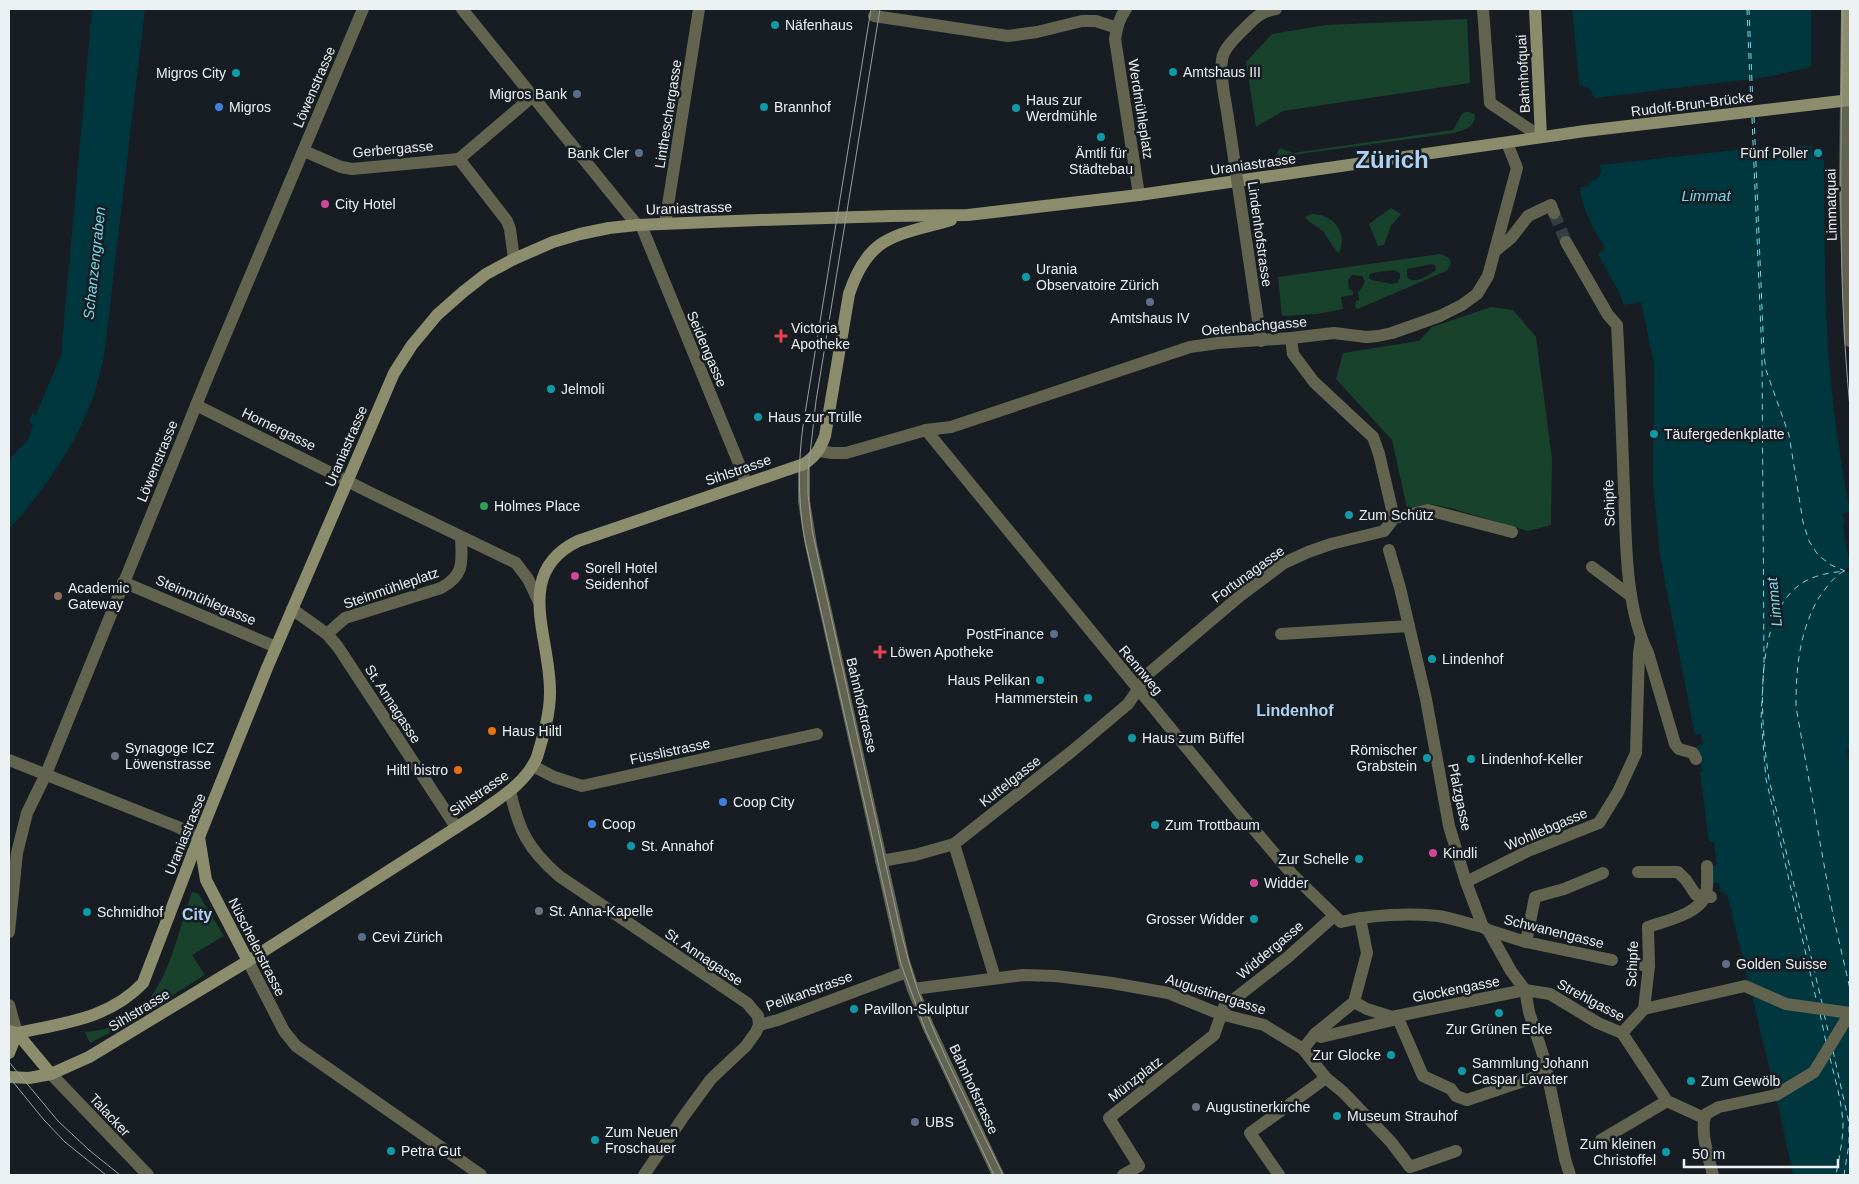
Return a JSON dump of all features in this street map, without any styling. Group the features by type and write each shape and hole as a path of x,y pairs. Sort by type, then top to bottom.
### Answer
{"street":[{"name":"Löwenstrasse","path":"9,932 17,853 27,813 46,774 196,405 363,9"},
{"name":"Seidengasse","path":"462,9 639,225 746,484"},
{"name":"Lintheschergasse","path":"665,224 699,9"},
{"path":"874,16 1008,36 1022,35 1082,21 1096,21 1117,28 1126,9"},
{"name":"Lindenhofstrasse","path":"1261,341 1221,66 1222,54 1257,15 1266,10 1276,9"},
{"path":"1483,9 1490,103 1541,137"},
{"name":"Bahnhofquai","path":"1535,9 1541,137"},
{"name":"Limmatquai","path":"1847,9 1846,200 1850,341"},
{"name":"Werdmühleplatz","path":"1117,28 1115,39 1139,195"},
{"path":"514,259 510,229 507,221 459,158 532,96"},
{"name":"Rudolf-Brun-Brücke","path":"1541,137 1848,100"},
{"name":"Uraniastrasse","path":"13,1032 74,1021 104,1012 131,996 143,983 199,837 276,647 388,386 412,345 450,303 486,274 514,259 574,235 609,228 639,225 892,216 968,216 1139,195 1541,137"},
{"name":"Oetenbachgasse","path":"819,451 846,453 926,430 951,427 1190,347 1334,333 1366,337 1378,336 1440,316 1477,294 1488,276 1517,168 1507,143"},
{"name":"Gerbergasse","path":"304,151 341,167 352,169 459,158"},
{"path":"1495,251 1511,238 1528,216 1551,206 1554,212"},
{"name":"Uraniastrasse","path":"819,451 825,436 849,294 862,263 883,242 900,234 968,216"},
{"name":"Schipfe","path":"1566,242 1608,315 1618,325 1626,551 1631,596 1641,640 1648,653 1675,744 1679,749 1693,753 1696,759"},
{"path":"1281,634 1409,626 1387,541 1394,518 1379,454 1373,437 1314,382 1293,354 1291,338"},
{"name":"Hornergasse","path":"196,405 348,480"},
{"name":"Rennweg","path":"926,430 1138,690 1292,874 1337,919"},
{"path":"804,464 819,451"},
{"name":"Sihlstrasse","path":"9,1076 29,1078 51,1074 89,1057 248,961 456,827 510,790 524,778 533,766 540,746 550,695 550,670 538,600 543,574 557,554 564,548 578,541 804,464"},
{"name":"Bahnhofstrasse","path":"804,464 804,501 811,545 881,861 908,972 933,1037 998,1175"},
{"path":"348,480 516,563 528,578 538,600"},
{"path":"1394,518 1428,510 1512,532"},
{"name":"Steinmühleplatz","path":"327,634 345,618 441,588 453,582 460,571 462,537"},
{"name":"Fortunagasse","path":"1138,690 1149,673 1240,596 1284,563 1331,544 1387,541"},
{"path":"1592,567 1631,596"},
{"name":"Steinmühlegasse","path":"123,582 276,647"},
{"name":"St. Annagasse","path":"292,610 327,634 338,647 456,827"},
{"name":"Pfalzgasse","path":"1409,626 1426,699 1449,826 1466,882 1486,929"},
{"name":"Wohllebgasse","path":"1466,882 1528,851 1598,823 1618,792 1636,753 1641,640"},
{"name":"Kuttelgasse","path":"881,861 915,855 954,844 1071,752 1128,704 1138,690"},
{"name":"Füsslistrasse","path":"533,766 554,777 582,786 817,734"},
{"path":"9,760 199,837"},
{"name":"St. Annagasse","path":"510,790 516,819 542,861 559,876 747,1003 758,1016 758,1025"},
{"name":"Nüschelerstrasse","path":"199,837 206,880 284,1031 296,1046 481,1175"},
{"path":"954,844 995,978"},
{"path":"1638,872 1678,872 1686,880 1696,896 1708,897 1707,866"},
{"path":"1526,942 1535,897 1564,889 1603,873"},
{"name":"Schipfe","path":"1644,1009 1643,965 1648,927 1686,913 1708,897"},
{"path":"1337,919 1398,914 1439,916 1486,929 1511,971 1525,990 1529,1012 1544,1058 1544,1073 1563,1160 1570,1175"},
{"path":"1303,1049 1315,1034 1354,1002 1367,953 1360,918"},
{"name":"Widdergasse","path":"1222,1010 1337,919"},
{"name":"Schwanengasse","path":"1486,929 1526,942 1612,960"},
{"name":"Pelikanstrasse","path":"644,1175 711,1079 746,1046 756,1032 758,1025 778,1020 908,972"},
{"name":"Augustinergasse","path":"913,989 1023,975 1056,976 1168,993 1264,1025 1303,1049 1326,1078 1343,1092 1391,1142 1410,1167 1456,1151"},
{"path":"1622,1033 1644,1009 1744,986 1786,1004 1850,1013 1814,1072 1776,1095 1709,1111 1704,1118 1703,1131 1713,1175"},
{"name":"Glockengasse","path":"1315,1034 1321,1037 1393,1020 1395,1017 1525,990"},
{"name":"Strehlgasse","path":"1525,990 1550,994 1598,1023 1622,1033 1667,1101"},
{"path":"1354,1002 1395,1017 1423,1076 1451,1088 1455,1094 1467,1100 1544,1073"},
{"path":"9,1005 13,1032 9,1053"},
{"name":"Münzplatz","path":"1123,1175 1139,1166 1110,1118 1214,1035 1222,1010"},
{"path":"13,1032 51,1074"},
{"name":"Talacker","path":"51,1074 148,1175"},
{"path":"1279,1175 1250,1133 1326,1078"},
{"path":"1601,1140 1667,1101 1704,1118"}],"green space":[{"path":"1467,19 1470,83 1283,111 1256,127 1246,62 1272,34 1326,25"},
{"path":"1465,112 1475,115 1473,123 1468,128 1454,133 1278,157 1277,153 1280,148 1293,153 1453,130"},
{"path":"1391,208 1401,214 1391,226 1384,245 1378,246 1369,224"},
{"path":"1312,214 1326,217 1337,226 1342,238 1339,253 1323,231 1306,219 1305,217"},
{"path":"1440,254 1449,258 1451,263 1446,271 1358,309 1355,307 1356,301 1359,300 1358,292 1365,282 1362,276 1352,275 1348,280 1349,289 1353,291 1353,295 1341,297 1343,309 1317,314 1282,316 1278,277","holes":["1435,265 1435,271 1424,277 1417,280 1407,277 1407,269","1394,270 1400,273 1397,283 1391,284 1369,278 1369,275 1372,273"]},
{"path":"1491,307 1513,310 1536,337 1552,459 1551,525 1528,531 1431,504 1407,508 1392,440 1336,379 1343,353 1419,341 1432,327"},
{"path":"192,892 198,893 224,936 192,955 205,975 122,1026 90,1043 85,1032 111,1027 132,1016 148,1001 160,983 169,961"}],"water":[{"name":"Schanzengraben","path":"92,9 145,9 104,356 91,402 73,441 44,487 9,529 9,460 29,438 33,425 29,422 32,413 36,415 61,355"},
{"name":"Limmat","path":"1572,9 1811,9 1811,67 1808,105 1812,150 1818,158 1824,160 1825,279 1828,350 1837,431 1850,512 1843,513 1845,523 1843,524 1850,567 1844,569 1845,572 1850,572 1850,749 1847,750 1850,768 1850,1175 1793,1175 1776,1095 1727,894 1721,892 1719,883 1713,883 1711,867 1717,865 1714,842 1709,842 1700,772 1702,772 1697,746 1703,744 1701,734 1695,735 1660,556 1653,482 1654,364 1641,302 1624,305 1598,254 1605,249 1589,219 1581,196 1580,187 1589,186"}],"pier":[{"path":"1811,67 1811,146 1771,146 1600,165 1601,172 1599,176 1589,182 1578,85 1587,87 1594,98 1767,77"}],"ferry route":[{"path":"1747,9 1751,107"},
{"path":"1749,9 1753,106"},
{"path":"1754,117 1766,370 1789,435 1803,522 1809,541 1818,555 1831,565 1845,571 1809,579 1798,586 1783,602 1773,624 1766,649 1763,676 1764,732 1769,779 1822,1003"},
{"path":"1752,118 1762,356 1764,661 1761,719 1766,779 1817,1003"},
{"path":"1844,571 1826,587 1818,599 1807,625 1798,665 1796,707 1833,915 1850,989"},
{"path":"1820,1014 1826,1042"},
{"path":"1824,1014 1829,1035"},
{"path":"1833,1051 1849,1123 1849,1144 1844,1175"},
{"path":"1830,1058 1840,1099 1843,1124 1842,1143 1836,1175"}],"tunnel":[{"path":"1554,213 1566,242"}],"tram line":[{"path":"871,9 803,426 799,481 802,522 901,964 925,1029 994,1175"},
{"path":"880,9 816,401 808,472 808,494 812,530 898,920 910,965 918,991 937,1037 1003,1175"},
{"path":"1843,9 1842,259 1843,309 1850,408"},
{"path":"9,1062 58,1121 89,1150 120,1175"},
{"path":"9,1077 44,1120 65,1142 106,1175"}],"place":[{"name":"Näfenhaus","path":"775,25"},
{"name":"Amtshaus III","path":"1173,72"},
{"name":"Migros City","path":"236,73"},
{"name":"Migros Bank","path":"577,94"},
{"name":"Migros","path":"219,107"},
{"name":"Brannhof","path":"764,107"},
{"name":"Haus zur Werdmühle","path":"1016,108"},
{"name":"Ämtli für Städtebau","path":"1101,137"},
{"name":"Bank Cler","path":"639,153"},
{"name":"Fünf Poller","path":"1818,153"},
{"name":"City Hotel","path":"325,204"},
{"name":"Urania Observatoire Zürich","path":"1026,277"},
{"name":"Amtshaus IV","path":"1150,302"},
{"name":"Victoria Apotheke","path":"781,336"},
{"name":"Jelmoli","path":"551,389"},
{"name":"Haus zur Trülle","path":"758,417"},
{"name":"Täufergedenkplatte","path":"1654,434"},
{"name":"Holmes Place","path":"484,506"},
{"name":"Zum Schütz","path":"1349,515"},
{"name":"Sorell Hotel Seidenhof","path":"575,576"},
{"name":"Academic Gateway","path":"58,596"},
{"name":"PostFinance","path":"1054,634"},
{"name":"Löwen Apotheke","path":"880,652"},
{"name":"Lindenhof","path":"1432,659"},
{"name":"Haus Pelikan","path":"1040,680"},
{"name":"Hammerstein","path":"1088,698"},
{"name":"Haus Hiltl","path":"492,731"},
{"name":"Haus zum Büffel","path":"1132,738"},
{"name":"Synagoge ICZ Löwenstrasse","path":"115,756"},
{"name":"Römischer Grabstein","path":"1427,758"},
{"name":"Lindenhof-Keller","path":"1471,759"},
{"name":"Hiltl bistro","path":"458,770"},
{"name":"Coop City","path":"723,802"},
{"name":"Coop","path":"592,824"},
{"name":"Zum Trottbaum","path":"1155,825"},
{"name":"St. Annahof","path":"631,846"},
{"name":"Kindli","path":"1433,853"},
{"name":"Zur Schelle","path":"1359,859"},
{"name":"Widder","path":"1254,883"},
{"name":"St. Anna-Kapelle","path":"539,911"},
{"name":"Schmidhof","path":"87,912"},
{"name":"Grosser Widder","path":"1254,919"},
{"name":"Cevi Zürich","path":"362,937"},
{"name":"Golden Suisse","path":"1726,964"},
{"name":"Pavillon-Skulptur","path":"854,1009"},
{"name":"Zur Grünen Ecke","path":"1499,1013"},
{"name":"Zur Glocke","path":"1391,1055"},
{"name":"Sammlung Johann Caspar Lavater","path":"1462,1071"},
{"name":"Zum Gewölb","path":"1691,1081"},
{"name":"Augustinerkirche","path":"1196,1107"},
{"name":"Museum Strauhof","path":"1337,1116"},
{"name":"UBS","path":"915,1122"},
{"name":"Zum Neuen Froschauer","path":"595,1140"},
{"name":"Petra Gut","path":"391,1151"},
{"name":"Zum kleinen Christoffel","path":"1666,1152"}],"district":[{"name":"Zürich","path":"1392,159"},
{"name":"Lindenhof","path":"1295,710"},
{"name":"City","path":"197,914"}]}
